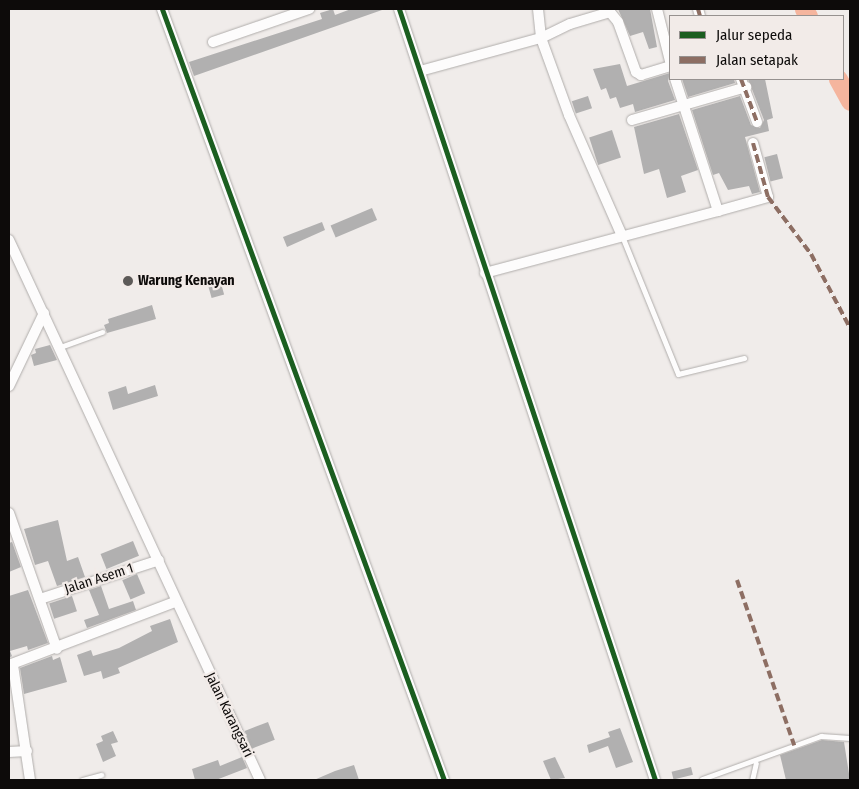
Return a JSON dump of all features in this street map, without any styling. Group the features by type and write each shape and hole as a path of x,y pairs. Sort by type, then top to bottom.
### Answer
{"street":[{"path":"162,9 444,780"},
{"path":"213,42 309,9"},
{"path":"399,9 485,273 655,780"},
{"path":"538,9 541,38 569,114 622,236"},
{"path":"657,9 669,57"},
{"path":"420,71 541,38 586,13 604,12 615,16 639,74 669,66"},
{"path":"675,80 718,211"},
{"path":"632,120 683,105 743,83 756,122"},
{"path":"485,273 768,197 753,143"},
{"name":"Jalan Karangsari","path":"9,240 159,560 175,602 260,780"},
{"path":"9,386 36,324 44,314"},
{"path":"9,513 57,649"},
{"name":"Jalan Asem 1","path":"40,599 159,560"},
{"path":"30,780 27,751 11,665 57,649 175,602"},
{"path":"9,752 27,751"}],"lane":[{"path":"622,236 678,374 744,358"},
{"path":"60,347 102,332"},
{"path":"702,779 756,763 821,736 850,738"},
{"path":"752,780 756,763"},
{"path":"82,780 101,775"}],"building":[{"path":"333,9 335,15 351,9 382,10 194,76 189,62 322,19 320,13"},
{"path":"618,9 650,9 657,47 649,49 643,32 630,36"},
{"path":"620,64 627,86 669,73 668,81 675,100 635,112 633,104 620,108 616,97 610,99 606,88 601,90 593,69"},
{"path":"682,80 734,80 735,83 688,97"},
{"path":"748,80 765,80 773,118 767,120 769,131 745,137 760,192 752,194 749,186 728,190 719,173 713,175 692,110 740,96 751,125 760,128 764,120"},
{"path":"588,96 592,108 576,114 572,101"},
{"path":"679,114 698,170 681,176 686,192 667,198 659,169 644,174 634,127"},
{"path":"612,130 621,158 598,165 589,137"},
{"path":"777,154 783,178 770,181 764,157"},
{"path":"372,208 377,220 336,238 331,226"},
{"path":"322,222 325,230 287,247 283,237"},
{"path":"220,280 224,294 212,298 208,284"},
{"path":"152,305 156,319 107,333 104,325 109,323 108,319"},
{"path":"50,345 57,360 34,366 31,355 36,353 35,349"},
{"path":"155,385 158,396 113,410 108,392 126,386 128,394"},
{"path":"58,520 67,561 78,557 85,577 57,586 48,561 35,565 24,529"},
{"path":"133,541 139,556 107,569 101,554"},
{"path":"12,542 21,567 9,572 9,543"},
{"path":"137,574 145,593 130,600 122,580"},
{"path":"101,586 109,609 133,601 136,610 87,628 84,620 99,615 89,590"},
{"path":"28,590 48,643 28,650 27,646 10,651 12,656 9,658 9,596"},
{"path":"72,596 77,611 54,619 49,603"},
{"path":"170,619 178,642 118,668 120,673 103,679 101,671 84,676 77,655 91,650 93,656 119,648 152,631 150,626"},
{"path":"52,656 53,660 60,657 67,682 24,694 20,668"},
{"path":"268,722 275,740 251,749 245,731"},
{"path":"620,728 633,762 616,768 608,746 589,753 587,745 610,737 608,732"},
{"path":"113,731 118,742 111,744 116,756 103,762 96,744 103,741 101,736"},
{"path":"822,740 844,742 850,780 786,780 780,755"},
{"path":"242,757 247,768 216,780 195,780 192,769 218,760 220,766"},
{"path":"555,757 565,778 551,780 543,761"},
{"path":"354,765 359,780 314,780 335,771"},
{"path":"691,767 693,775 674,780 672,772"}],"waterway":[{"path":"804,9 807,15"},
{"path":"839,80 850,101"}],"marked path":[{"path":"698,9 700,15"},
{"path":"741,80 757,122"},
{"path":"753,143 768,197 811,254 850,328"},
{"path":"737,580 794,745"}],"cycle path":[{"path":"162,9 444,780"},
{"path":"399,9 655,780"}],"place":[{"name":"Warung Kenayan","path":"128,281"}]}
